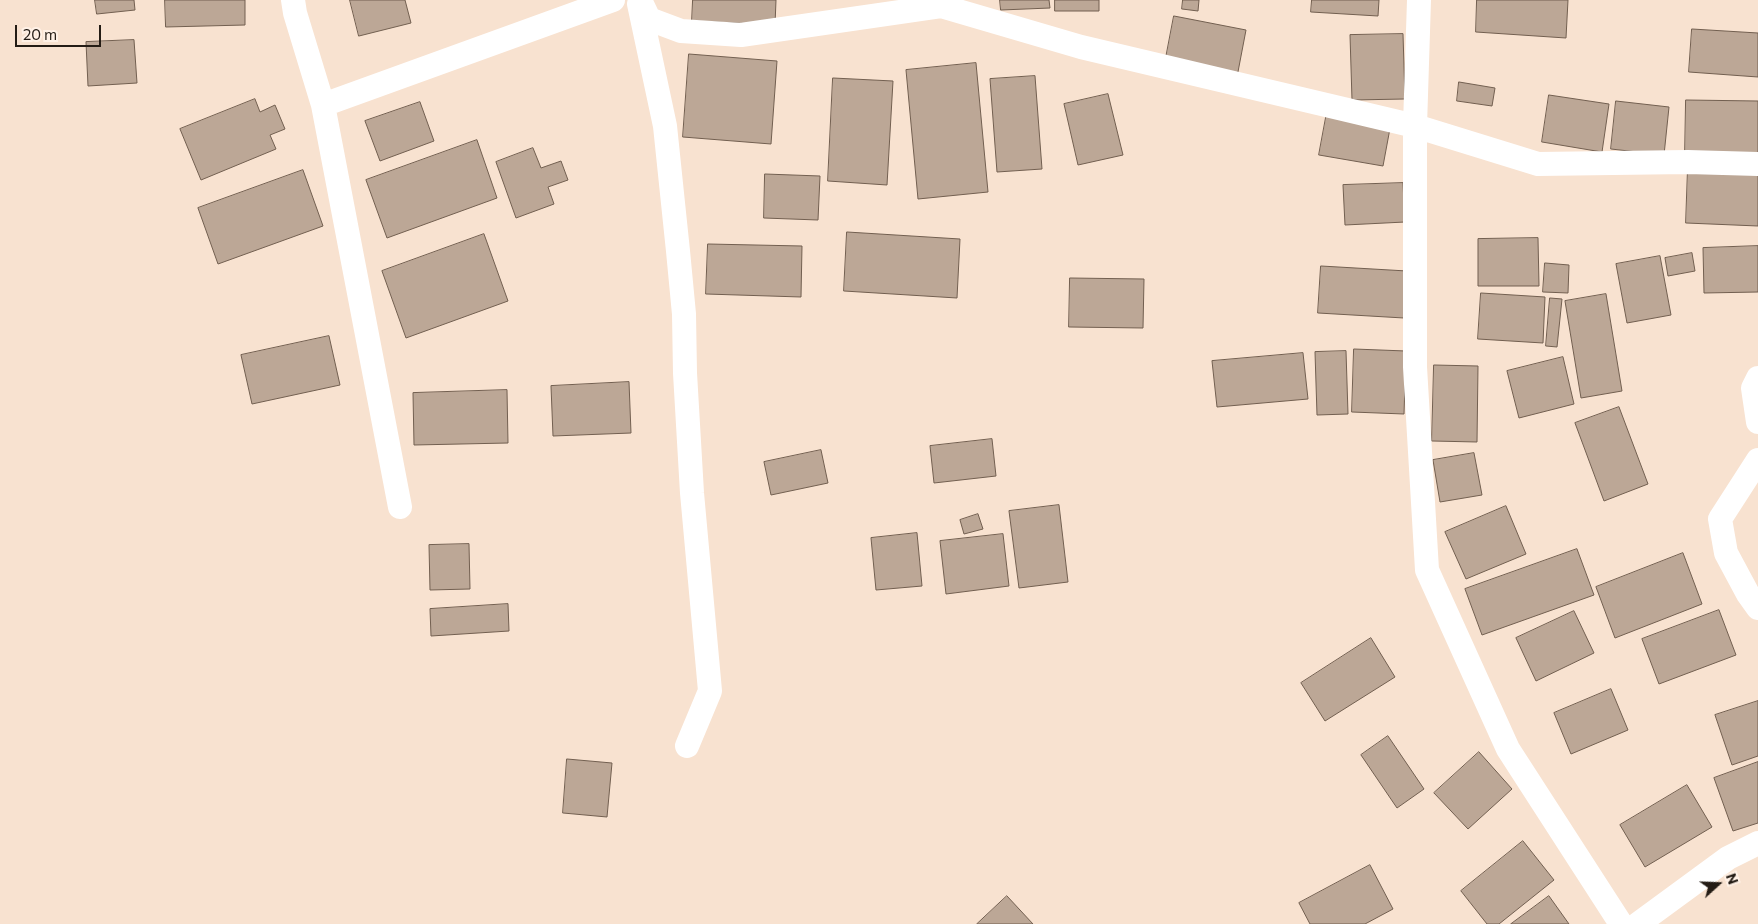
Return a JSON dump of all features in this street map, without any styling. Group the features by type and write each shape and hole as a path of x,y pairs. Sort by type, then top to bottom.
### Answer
{"street":[{"path":"293,0 295,14 323,105 400,507"},
{"path":"323,105 613,0"},
{"path":"639,0 649,19 680,31 741,35 941,6 1081,47 1414,126 1538,164 1688,162 1758,164"},
{"path":"639,0 665,126 678,251 684,314 685,373 692,493 710,691 687,746"},
{"path":"1419,0 1414,126 1415,367 1427,570 1508,749 1621,924"},
{"path":"1758,378 1754,388 1758,422"},
{"path":"1758,460 1720,519 1726,552 1748,594 1758,608"},
{"path":"1638,924 1728,858 1758,843"}],"building":[{"path":"95,0 134,0 135,10 97,14"},
{"path":"165,0 245,0 245,25 166,27"},
{"path":"350,0 405,0 411,23 359,36"},
{"path":"693,0 776,0 775,25 692,21"},
{"path":"1000,0 1049,0 1050,8 1001,10"},
{"path":"1055,0 1099,0 1099,11 1055,11"},
{"path":"1183,0 1199,0 1198,11 1182,9"},
{"path":"1312,0 1379,0 1378,16 1311,12"},
{"path":"1477,0 1568,0 1566,38 1476,32"},
{"path":"1174,16 1246,30 1237,77 1165,63"},
{"path":"1692,29 1758,33 1758,77 1689,72"},
{"path":"1403,34 1405,99 1352,100 1350,35"},
{"path":"134,40 137,83 88,86 86,42"},
{"path":"689,54 777,61 771,144 683,137"},
{"path":"976,63 988,192 918,199 906,70"},
{"path":"1035,76 1042,169 997,172 990,79"},
{"path":"833,78 893,81 887,185 828,181"},
{"path":"1459,82 1495,88 1492,106 1457,101"},
{"path":"1108,94 1123,155 1078,165 1064,104"},
{"path":"1549,95 1609,104 1602,152 1542,142"},
{"path":"255,99 260,112 275,105 285,129 270,135 276,149 201,180 180,129"},
{"path":"1686,100 1758,101 1758,156 1685,154"},
{"path":"1616,101 1669,107 1664,155 1611,149"},
{"path":"420,102 434,141 380,161 365,121"},
{"path":"1327,112 1391,123 1383,166 1319,155"},
{"path":"477,140 497,198 387,238 366,180"},
{"path":"533,148 541,168 561,161 568,180 548,187 554,204 516,218 496,162"},
{"path":"1688,167 1758,170 1758,226 1686,223"},
{"path":"303,170 323,226 218,264 198,208"},
{"path":"765,174 820,176 818,220 764,218"},
{"path":"1403,183 1405,222 1345,225 1343,185"},
{"path":"847,232 960,239 957,298 844,291"},
{"path":"484,234 508,301 406,338 382,271"},
{"path":"1538,238 1539,286 1478,286 1478,239"},
{"path":"708,244 802,246 801,297 706,294"},
{"path":"1758,246 1758,292 1704,293 1703,248"},
{"path":"1692,253 1695,271 1668,276 1665,258"},
{"path":"1660,256 1671,315 1627,323 1616,264"},
{"path":"1545,263 1569,265 1568,293 1543,292"},
{"path":"1321,266 1407,271 1404,318 1318,313"},
{"path":"1070,278 1144,279 1143,328 1069,327"},
{"path":"1481,293 1545,297 1543,343 1478,339"},
{"path":"1606,294 1622,391 1581,398 1565,301"},
{"path":"1550,298 1562,299 1557,347 1546,346"},
{"path":"329,336 340,385 252,404 241,355"},
{"path":"1354,349 1406,351 1404,414 1352,412"},
{"path":"1346,351 1348,414 1317,415 1315,352"},
{"path":"1303,353 1308,399 1217,407 1212,361"},
{"path":"1563,357 1574,404 1519,418 1507,371"},
{"path":"1434,365 1478,366 1477,442 1432,441"},
{"path":"629,382 631,433 553,436 551,386"},
{"path":"507,390 508,443 414,445 413,393"},
{"path":"1619,407 1648,484 1604,501 1575,423"},
{"path":"992,439 996,476 934,483 930,446"},
{"path":"821,450 828,483 771,495 764,462"},
{"path":"1474,453 1482,495 1440,502 1433,460"},
{"path":"1059,505 1068,582 1019,588 1009,511"},
{"path":"1506,506 1526,554 1466,579 1445,532"},
{"path":"978,514 983,529 964,534 960,520"},
{"path":"917,533 922,586 876,590 871,538"},
{"path":"1003,534 1009,586 946,594 940,541"},
{"path":"469,544 470,589 430,590 429,545"},
{"path":"1577,549 1594,595 1482,635 1465,589"},
{"path":"1683,553 1702,604 1615,638 1596,587"},
{"path":"508,604 509,631 431,636 430,609"},
{"path":"1719,610 1736,655 1659,684 1642,639"},
{"path":"1574,611 1594,653 1536,681 1516,638"},
{"path":"1371,638 1395,677 1325,721 1301,683"},
{"path":"1611,689 1628,730 1571,754 1554,713"},
{"path":"1758,701 1758,756 1732,765 1715,715"},
{"path":"1388,736 1424,789 1397,808 1361,755"},
{"path":"1479,752 1512,789 1468,829 1434,793"},
{"path":"567,759 612,763 607,817 563,813"},
{"path":"1758,762 1758,823 1733,831 1714,778"},
{"path":"1687,785 1712,827 1645,867 1620,825"},
{"path":"1523,841 1554,880 1499,924 1487,924 1461,891"},
{"path":"1370,865 1393,909 1365,924 1310,924 1299,903"},
{"path":"1007,896 1033,924 977,924"},
{"path":"1549,896 1569,924 1511,924"}]}
